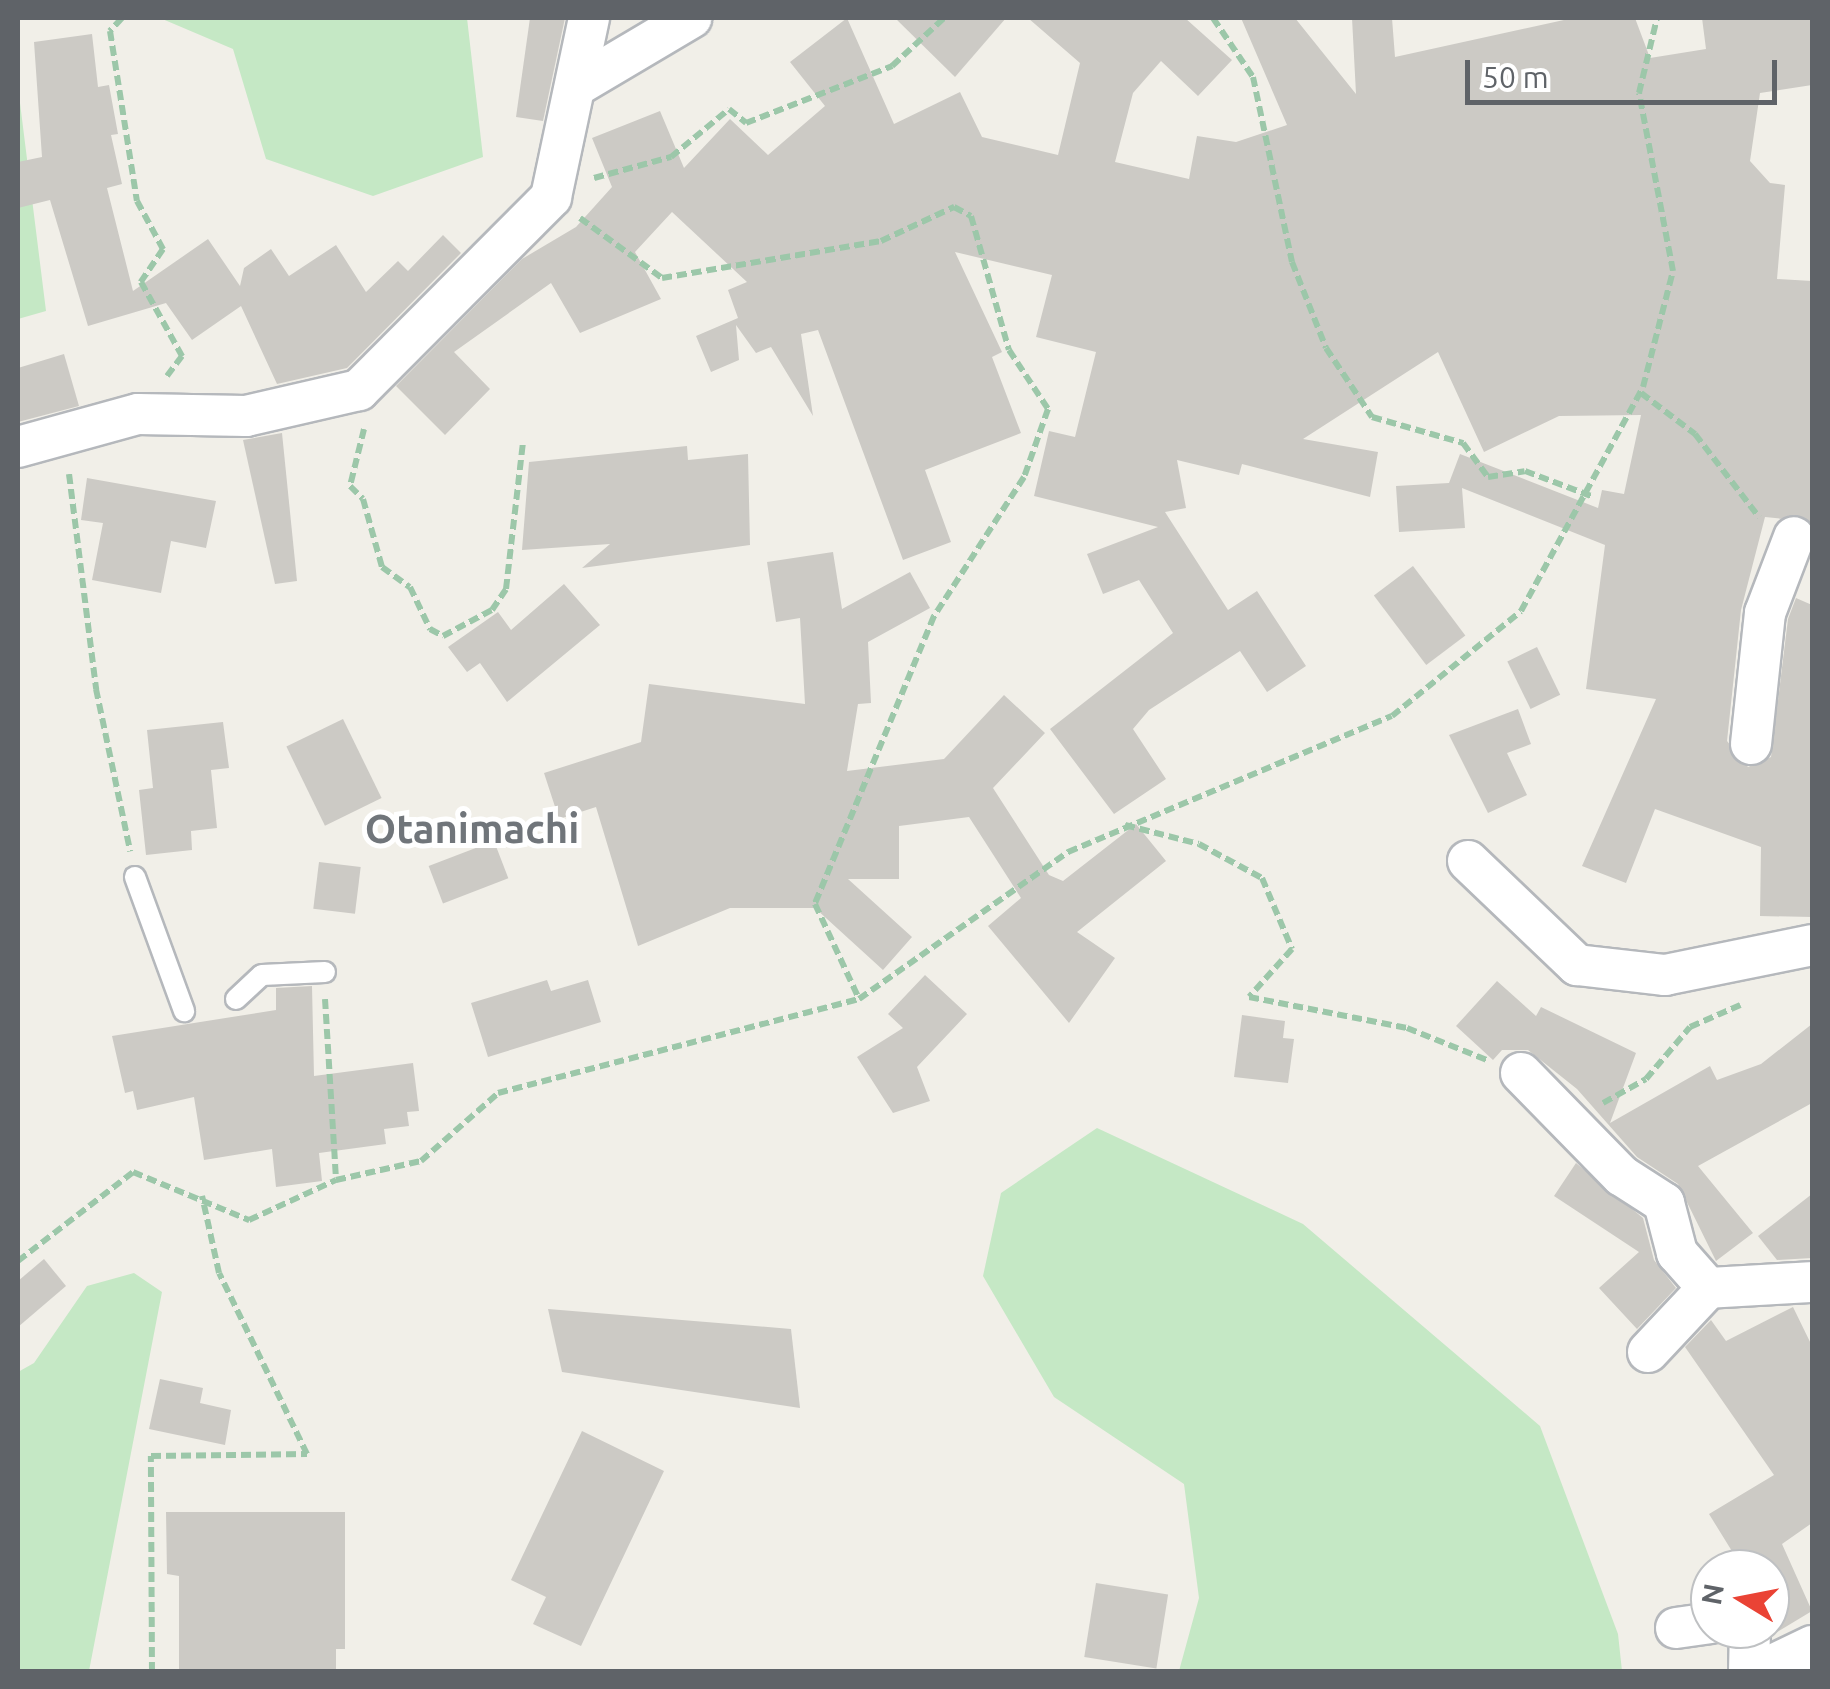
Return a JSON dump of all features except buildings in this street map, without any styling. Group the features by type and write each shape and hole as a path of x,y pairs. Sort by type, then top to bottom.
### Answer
{"street":[{"path":"18,447 138,414 246,416 359,390 554,180 589,18"},
{"path":"576,86 691,18"},
{"path":"1751,744 1765,613 1794,537"},
{"path":"1468,862 1577,965 1665,975 1812,945"},
{"path":"1520,1073 1622,1176 1664,1203 1677,1252 1708,1288"},
{"path":"1648,1352 1708,1288 1812,1282"},
{"path":"1758,1672 1812,1646"}],"lane":[{"path":"135,877 184,1011"},
{"path":"236,999 262,975 325,972"}],"path":[{"path":"122,18 110,31 138,201 163,249 141,282 182,356"},
{"path":"554,180 626,175 671,157 729,109 746,124 912,56 944,18"},
{"path":"18,1261 134,1172 202,1196 249,1220 336,1180 421,1160 498,1093 858,1000 1026,878 1124,825 1392,716 1521,611 1591,496 1641,393 1673,272 1639,93 1657,18"},
{"path":"1218,19 1253,77 1292,262 1326,348 1372,417 1463,444 1488,477 1526,470 1591,496"},
{"path":"554,180 662,278 881,240 954,207 971,216 1009,350 1048,409 1024,477 934,616 815,904 858,1000"},
{"path":"371,378 379,395 350,486 363,499 382,566 410,587 437,634 492,610 506,589 523,442"},
{"path":"1641,393 1695,434 1750,510 1794,537"},
{"path":"70,489 96,689 135,877"},
{"path":"1124,825 1199,844 1262,878 1292,949"},
{"path":"325,972 336,1180"},
{"path":"152,1672 151,1456 306,1454 225,1288 202,1196"}],"green space":[{"path":"160,18 467,18 483,157 373,196 266,159 233,49"},
{"path":"18,87 46,311 18,319"},
{"path":"1097,1128 1303,1224 1540,1426 1618,1634 1622,1671 1179,1671 1199,1598 1184,1484 1054,1397 983,1276 1001,1193"},
{"path":"134,1273 162,1292 89,1671 18,1671 18,1372 34,1363 87,1286"}],"district":[{"name":"Otanimachi","path":"472,829"}]}
